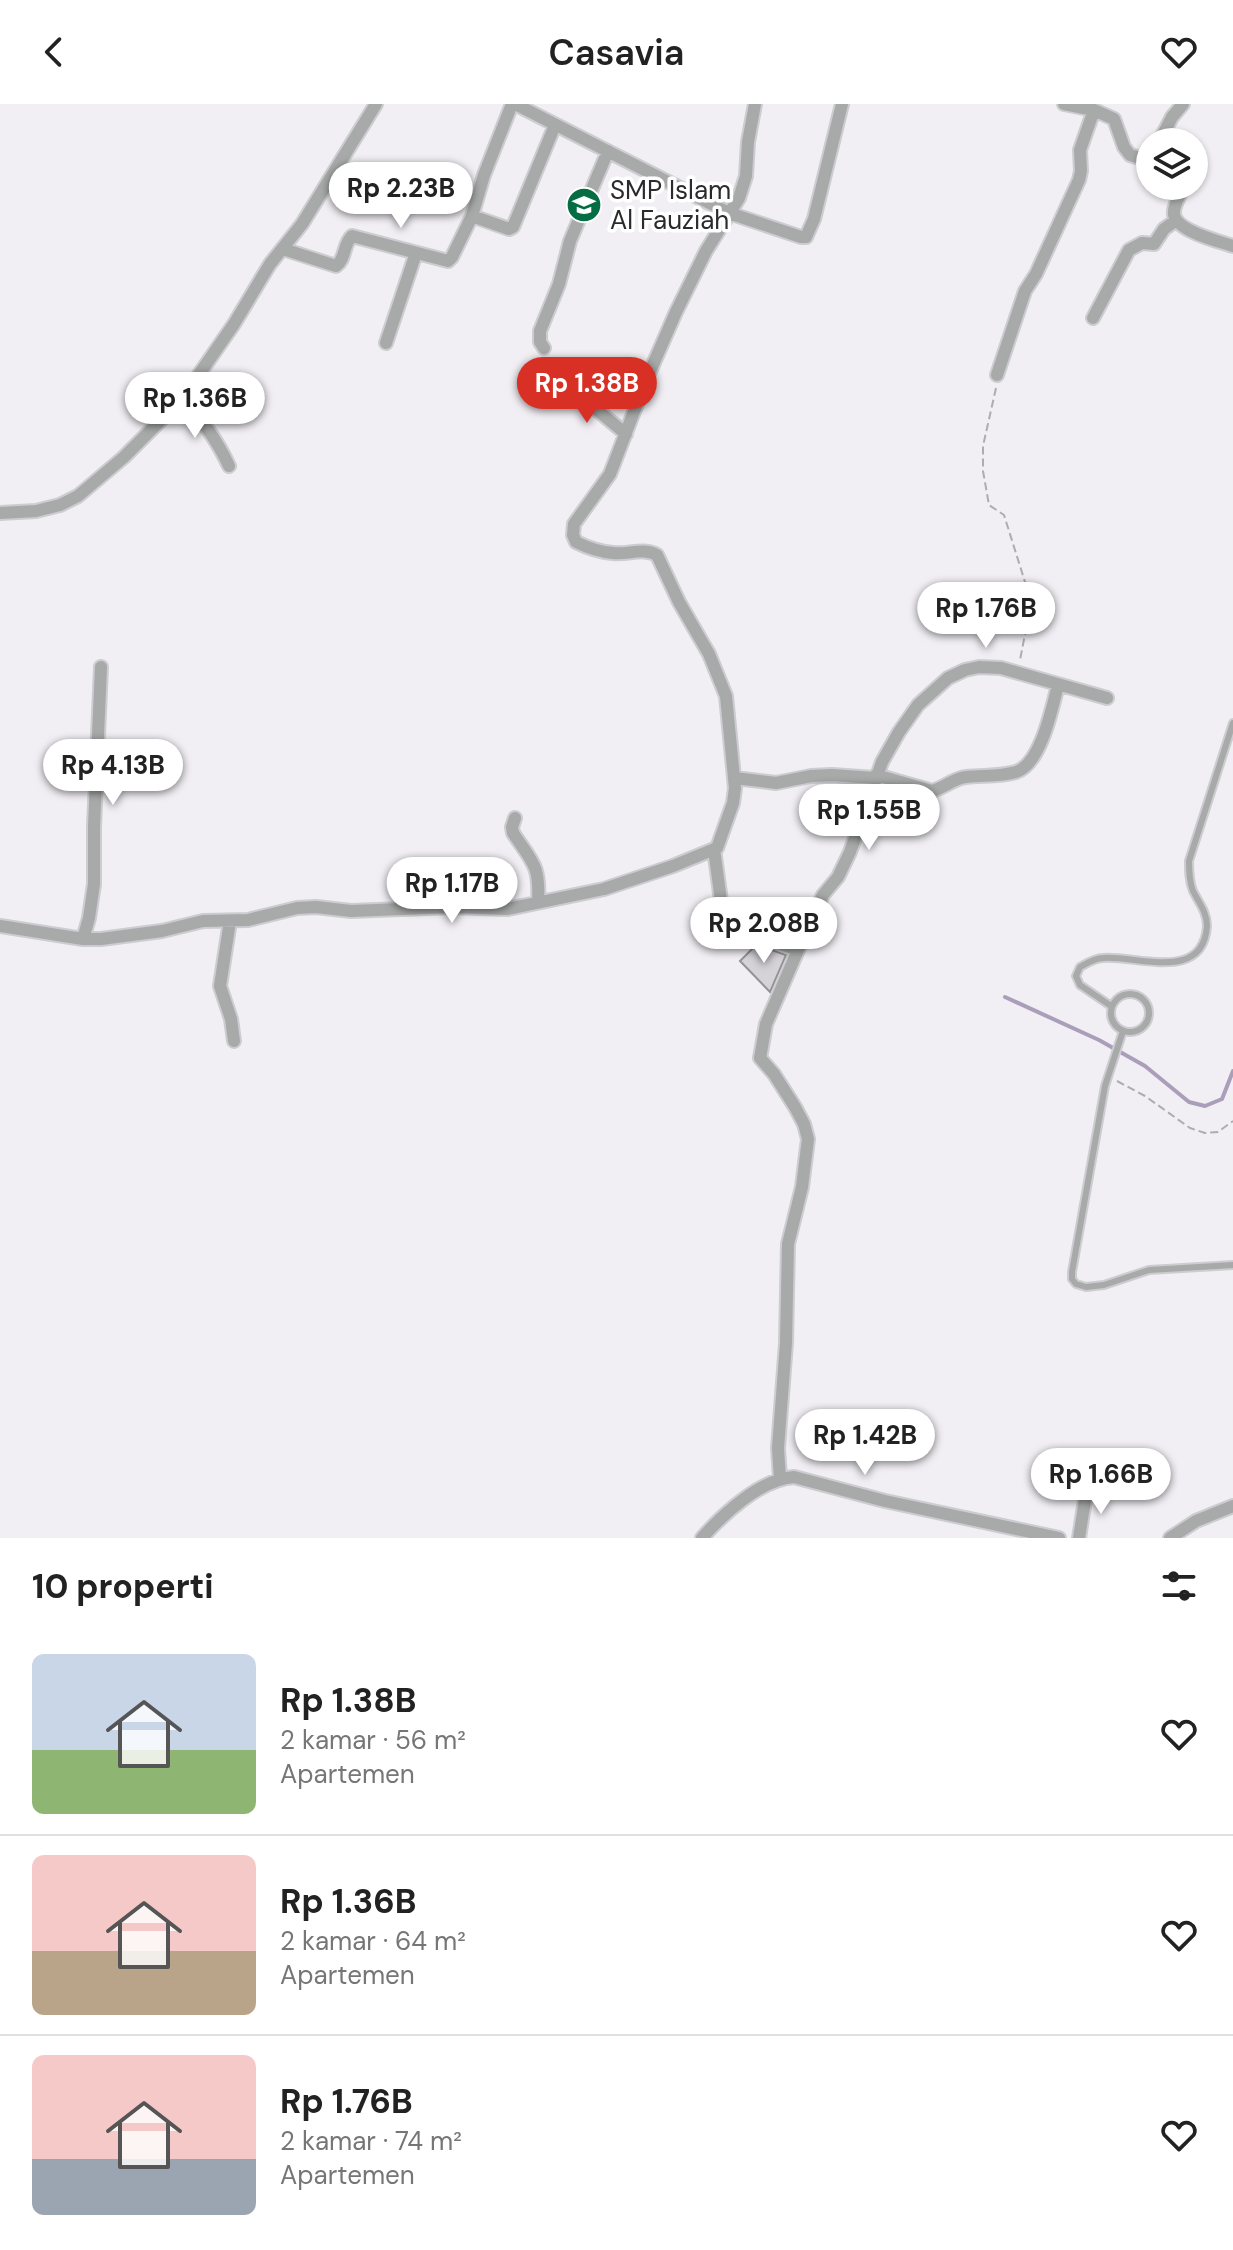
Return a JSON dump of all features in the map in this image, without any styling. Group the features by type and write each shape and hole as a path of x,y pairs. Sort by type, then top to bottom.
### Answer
{"street":[{"path":"0,513 36,511 60,505 78,496 124,457 182,399 234,324 270,264 324,191 376,104"},
{"path":"283,249 336,266 341,262 352,236 448,261 472,216 484,175 514,104 729,213 806,237 818,204 842,104"},
{"path":"0,926 83,939 120,938 203,921 248,920 297,908 351,911 452,907 508,909 604,889 673,866 717,846 733,803 735,778 726,696 709,654 657,555 650,550 615,553 595,550 576,542 573,535 574,524 610,474 676,312 706,251 739,198 746,176 755,104"},
{"path":"1064,104 1094,110 1114,119 1124,147 1130,155 1136,157"},
{"path":"1166,128 1183,104"},
{"path":"997,375 1025,291 1036,274 1079,180 1080,150 1094,110"},
{"path":"472,216 509,229 513,227 555,125"},
{"path":"544,348 540,342 540,331 567,260 570,241 608,151"},
{"path":"1178,200 1173,215 1175,221 1189,230 1233,246"},
{"path":"1093,318 1129,250 1142,243 1154,244 1164,229 1175,221"},
{"path":"386,343 416,253"},
{"path":"572,389 626,434"},
{"path":"182,399 200,417 229,466"},
{"path":"83,939 94,884 101,667"},
{"path":"780,1479 778,1448 786,1343 788,1244 802,1187 808,1139 795,1107 760,1058 766,1024 823,895 838,877 850,852 876,777 899,732 918,705 948,678 979,667 1001,668 1107,698"},
{"path":"735,778 776,783 811,776 876,777 932,791 965,777 1016,772 1025,767 1035,754 1058,685"},
{"path":"515,818 513,833 538,874 538,902"},
{"path":"714,849 724,924 798,950"},
{"path":"230,921 220,986 231,1019 234,1041"},
{"path":"702,1538 755,1492 780,1479 794,1477 885,1501 1059,1538"},
{"path":"1079,1538 1087,1487"},
{"path":"1170,1538 1196,1521 1233,1506"}],"lane":[{"path":"1111,1006 1080,985 1076,976 1080,967 1101,958 1165,963 1186,960 1202,942 1207,927 1206,914 1192,888 1189,861 1233,723"},
{"path":"1126,993 1136,994 1145,1000 1149,1019 1143,1027 1122,1035 1111,1016 1111,1006 1126,993"},
{"path":"1122,1035 1108,1077 1072,1279 1086,1287 1104,1285 1149,1270 1233,1265"}],"path":[{"path":"997,375 983,446 983,471 989,505 1004,515 1025,582 1026,629 1017,673"},
{"path":"1108,1077 1145,1096 1190,1128 1205,1133 1218,1132 1233,1121"}],"building":[{"path":"757,944 766,952 769,949 786,955 770,992 740,961"}],"waterway":[{"path":"1005,997 1099,1040 1145,1066 1189,1102 1205,1106 1222,1099 1233,1071"}],"place":[{"name":"SMP Islam Al Fauziah","path":"584,205"}]}
